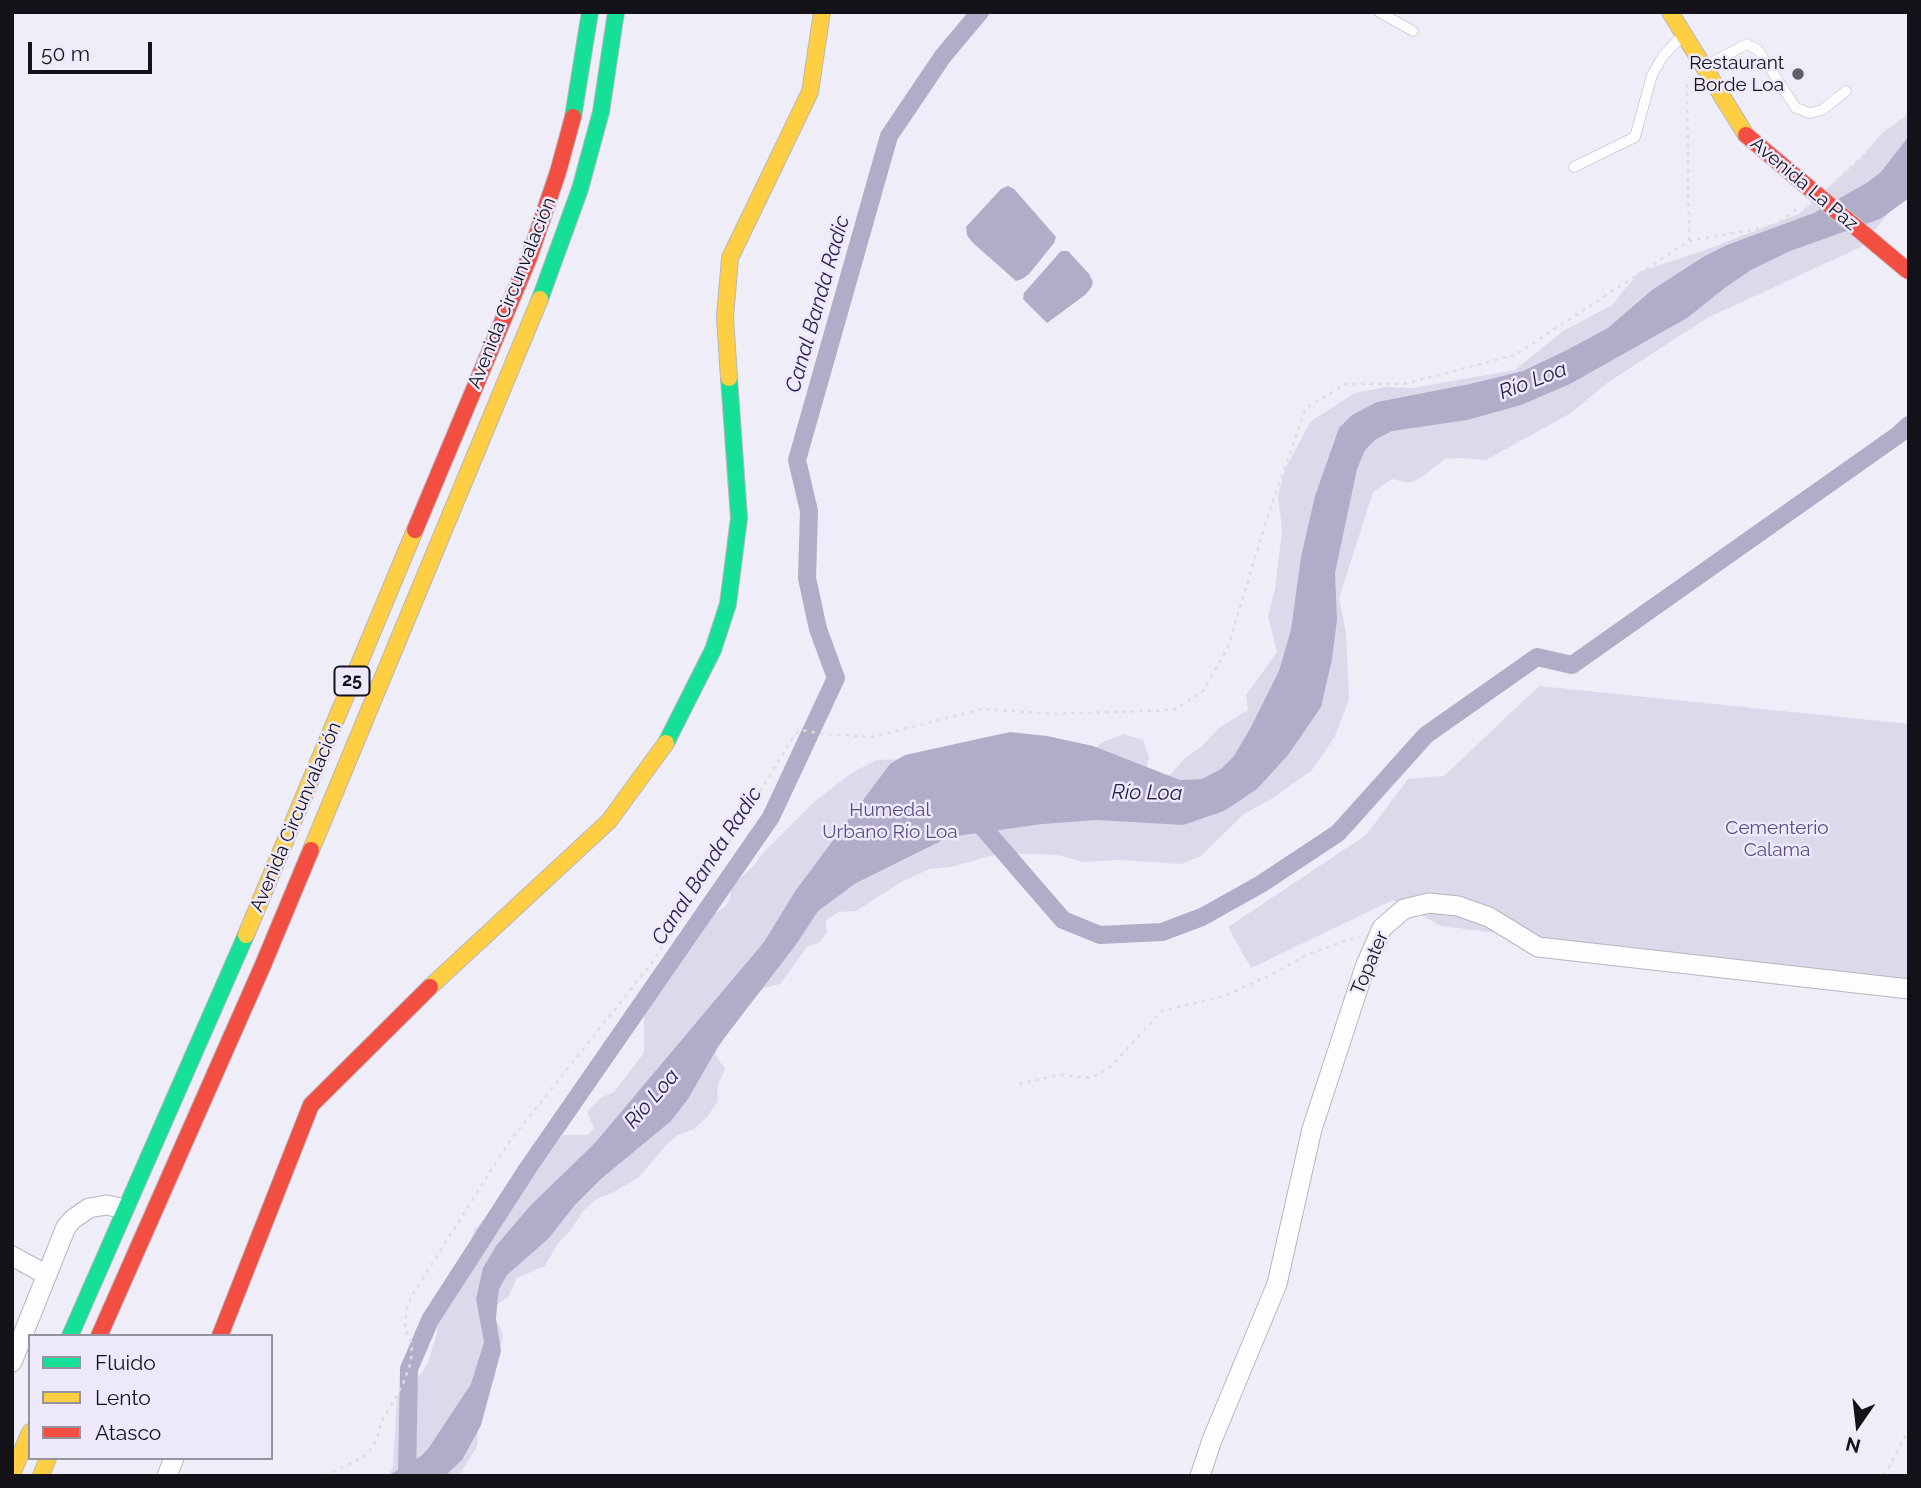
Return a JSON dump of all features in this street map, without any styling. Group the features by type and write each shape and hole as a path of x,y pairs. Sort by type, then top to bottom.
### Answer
{"main road":[{"name":"Avenida Circunvalación","path":"71,1334 248,930 529,258 569,132 583,72 590,12"},
{"name":"Avenida Circunvalación","path":"100,1334 252,990 546,286 580,189 598,125 616,12"},
{"path":"221,1334 293,1146 312,1105 468,950 609,821 668,740 713,650 728,604 739,518 725,317 730,258 810,92 822,12"},
{"name":"Avenida La Paz","path":"1670,12 1746,135 1908,272"},
{"path":"12,1474 28,1437"}],"street":[{"name":"Topater","path":"1200,1476 1212,1440 1277,1284 1312,1129 1365,967 1382,928 1404,909 1429,903 1458,906 1489,917 1538,947 1909,989"},
{"path":"12,1362 66,1227 89,1208 116,1206 124,1209"},
{"path":"12,1256 47,1275"}],"lane":[{"path":"1379,12 1413,31"},
{"path":"1574,167 1635,137 1652,75 1663,56 1684,34"},
{"path":"1704,66 1747,44 1758,50 1796,108 1810,113 1822,110 1846,91"}],"path":[{"path":"1687,79 1689,241"},
{"path":"1836,181 1909,113"},
{"path":"325,1476 365,1456 377,1440 381,1423 403,1384 411,1362 412,1344 405,1328 411,1297 509,1142 651,964 696,896 795,733 802,730 872,737 982,709 1052,714 1174,710 1203,691 1228,646 1269,513 1307,408 1346,384 1404,384 1515,355 1689,241 1774,226 1805,204"},
{"path":"1020,1084 1058,1075 1092,1078 1111,1066 1163,1011 1224,996 1275,973 1306,955 1382,928"},
{"path":"1884,1476 1909,1429"}],"green space":[{"name":"Humedal Urbano Río Loa","path":"1909,114 1909,188 1861,247 1707,318 1607,383 1571,413 1486,460 1445,459 1422,477 1409,483 1392,479 1373,492 1339,598 1346,632 1349,700 1334,738 1312,770 1273,798 1244,814 1201,856 1182,864 1120,860 1084,862 1057,855 1002,853 950,867 930,869 903,881 856,911 839,912 826,920 827,932 820,942 807,947 780,984 764,988 739,1012 715,1054 725,1069 717,1087 718,1101 707,1117 694,1129 669,1142 639,1177 598,1198 584,1210 558,1243 545,1266 517,1278 508,1297 498,1304 495,1317 503,1335 494,1380 486,1388 477,1446 460,1474 388,1476 393,1467 397,1399 403,1382 417,1380 428,1363 437,1333 440,1302 446,1287 454,1269 463,1259 473,1258 477,1248 472,1239 474,1230 503,1200 522,1167 547,1151 563,1135 588,1135 594,1128 587,1112 602,1097 614,1092 644,1053 644,1008 696,925 725,907 730,899 732,885 752,868 762,854 815,801 853,772 877,760 905,759 1017,743 1030,734 1089,755 1101,743 1123,734 1143,740 1149,757 1142,786 1153,786 1171,774 1219,728 1248,710 1246,695 1277,652 1268,617 1275,589 1282,530 1278,496 1285,469 1311,421 1355,393 1386,387 1413,388 1515,370 1563,331 1612,305 1639,272 1799,214 1862,157 1883,132"},
{"name":"Cementerio Calama","path":"1539,686 1909,724 1909,984 1441,926 1393,900 1251,968 1228,927 1366,835 1408,779 1444,776"}],"water":[{"name":"Río Loa","path":"1909,136 1909,198 1880,219 1790,251 1751,270 1687,318 1570,384 1521,405 1467,420 1392,431 1376,439 1365,450 1357,469 1335,573 1337,620 1332,659 1321,707 1288,755 1257,789 1224,811 1183,825 1097,820 1042,824 949,837 856,883 818,911 797,943 719,1045 688,1099 671,1121 602,1178 574,1206 549,1238 507,1275 499,1289 497,1305 496,1319 501,1351 481,1425 462,1460 445,1476 388,1476 428,1449 471,1384 484,1342 476,1299 483,1268 496,1246 530,1206 595,1143 764,942 796,890 890,764 905,755 1010,732 1047,736 1093,746 1180,780 1202,779 1221,769 1234,756 1250,729 1279,671 1291,630 1301,557 1315,496 1339,428 1352,415 1377,402 1523,371 1567,350 1608,328 1652,290 1703,257 1727,245 1814,213 1868,182 1881,172"},
{"path":"1008,186 1014,189 1056,237 1029,274 1016,281 972,242 966,227 1001,189"},
{"path":"1061,251 1068,251 1093,282 1085,295 1047,323 1023,299 1024,293"}],"waterway":[{"name":"Canal Banda Radic","path":"407,1476 409,1369 430,1320 528,1168 771,817 836,678 818,629 807,578 809,511 797,460 889,136 943,56 980,12"},
{"path":"970,816 1063,920 1100,935 1162,932 1202,917 1261,884 1338,833 1426,735 1537,657 1572,665 1909,425"}],"traffic: fast":[{"path":"573,117 590,12"},
{"path":"540,299 580,189 601,112 616,12"},
{"path":"666,743 713,650 728,604 739,518 729,378"},
{"path":"71,1334 246,935"}],"traffic: slow":[{"path":"729,378 725,317 730,258 810,92 822,12"},
{"path":"1670,12 1746,135"},
{"path":"311,850 540,299"},
{"path":"246,935 415,530"},
{"path":"430,987 609,821 666,743"},
{"path":"12,1474 28,1437"},
{"path":"41,1476 47,1460"}],"traffic: jam":[{"path":"415,530 529,258 573,117"},
{"path":"1746,135 1908,271"},
{"path":"100,1334 311,850"},
{"path":"221,1334 311,1105 430,987"}],"place":[{"name":"Restaurant Borde Loa","path":"1798,74"}]}
